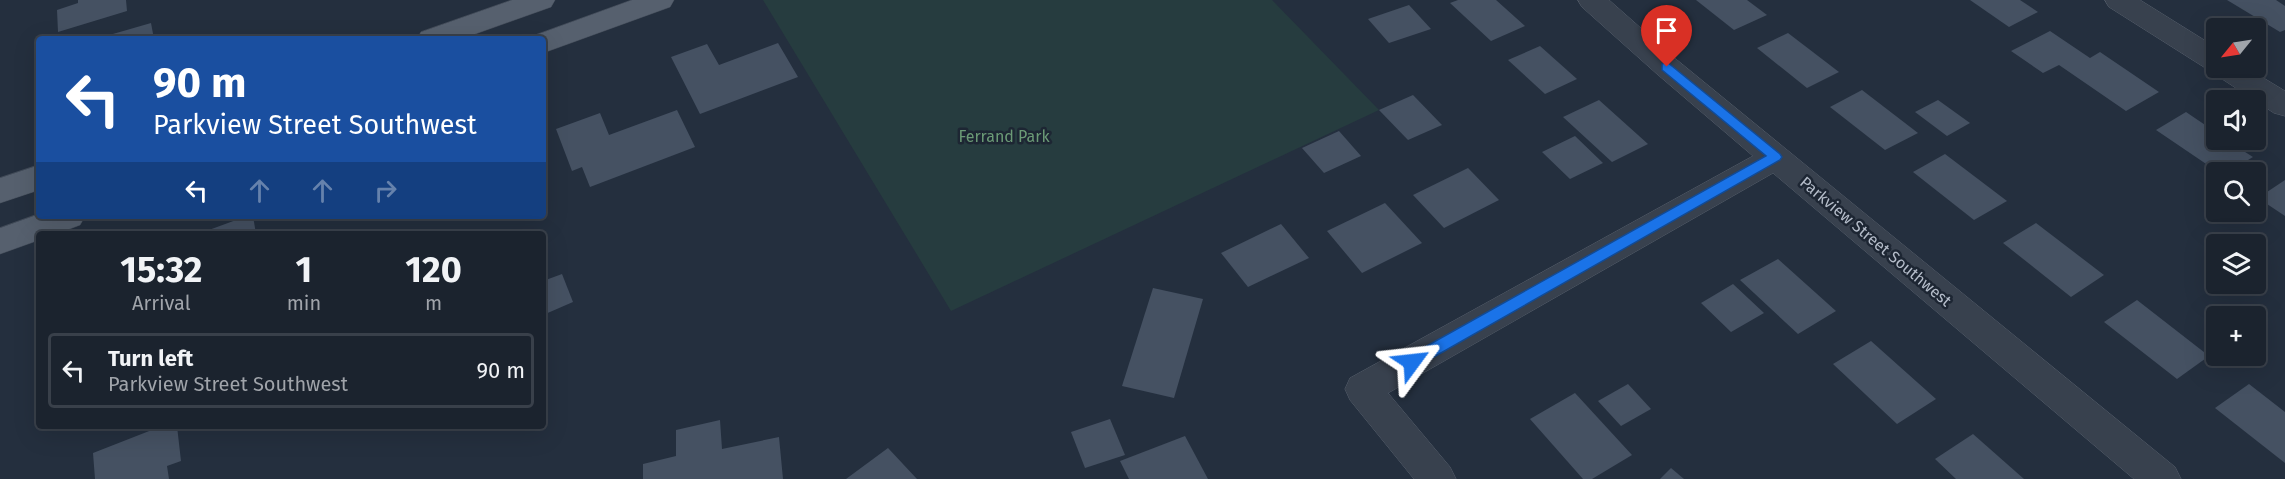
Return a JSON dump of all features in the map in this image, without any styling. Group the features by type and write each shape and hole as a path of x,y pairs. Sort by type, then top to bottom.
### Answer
{"main road":[{"path":"439,36 541,0"},
{"path":"546,42 660,0"},
{"path":"0,191 36,178"},
{"path":"0,241 61,219"}],"street":[{"name":"Parkview Street Southwest","path":"1592,0 1667,67 2162,479"},
{"path":"2119,0 2206,55"},
{"path":"2242,78 2285,105"},
{"path":"1437,479 1364,389 1776,157"}],"green space":[{"name":"Ferrand Park","path":"763,0 1272,0 1379,110 951,311"}],"building":[{"path":"78,0 126,0 127,11 58,32 57,10 78,3"},
{"path":"1458,0 1496,0 1525,26 1491,41 1450,3"},
{"path":"1696,0 1747,0 1767,15 1734,30"},
{"path":"1970,0 2020,0 2038,12 2009,27"},
{"path":"2227,0 2276,0 2285,6 2285,30 2280,32 2266,24 2266,18 2257,18"},
{"path":"1409,5 1431,29 1389,43 1368,19"},
{"path":"151,23 153,36 106,36"},
{"path":"2050,31 2090,58 2100,52 2159,92 2126,111 2059,65 2043,73 2011,51"},
{"path":"1788,33 1839,72 1807,88 1757,48"},
{"path":"778,43 798,77 700,114 671,57 707,44 719,65"},
{"path":"1540,46 1577,79 1545,94 1508,60"},
{"path":"1862,90 1918,133 1885,150 1830,107"},
{"path":"1413,95 1442,125 1408,140 1379,110"},
{"path":"1599,100 1648,144 1612,162 1563,117"},
{"path":"1938,100 1970,123 1947,136 1915,112"},
{"path":"677,110 695,147 590,187 582,167 572,171 556,129 600,113 609,135"},
{"path":"2186,112 2206,126 2206,150 2242,150 2253,157 2245,162 2206,162 2206,164 2156,130"},
{"path":"1339,131 1361,156 1324,173 1302,148"},
{"path":"1575,136 1603,163 1570,179 1542,152"},
{"path":"1945,154 2007,201 1974,220 1913,172"},
{"path":"1468,168 1499,200 1444,228 1413,195"},
{"path":"2285,180 2285,216 2266,203 2266,193"},
{"path":"1385,203 1422,243 1362,273 1327,231"},
{"path":"239,219 254,219 256,231 206,231"},
{"path":"2036,223 2104,275 2071,297 2003,243"},
{"path":"1281,224 1309,258 1248,287 1221,253"},
{"path":"1778,259 1836,311 1798,334 1740,280"},
{"path":"562,274 573,302 546,314 546,280"},
{"path":"1733,284 1764,313 1731,332 1701,303"},
{"path":"1153,288 1203,299 1174,398 1122,386"},
{"path":"2137,300 2206,354 2206,358 2177,379 2104,322"},
{"path":"1871,341 1936,399 1897,424 1833,364"},
{"path":"1628,384 1651,409 1621,426 1598,401"},
{"path":"2249,384 2285,412 2285,463 2215,408"},
{"path":"1575,393 1632,455 1592,479 1583,479 1530,419"},
{"path":"1110,419 1125,455 1085,468 1071,432"},
{"path":"720,420 722,449 779,437 783,479 643,479 643,464 676,456 676,430"},
{"path":"154,429 177,429 181,461 167,466 169,479 95,479 93,453"},
{"path":"1973,434 2024,479 1956,479 1935,459"},
{"path":"1185,436 1208,479 1129,479 1120,461"},
{"path":"888,448 917,479 846,479"},
{"path":"1671,468 1684,479 1660,479"}],"route":[{"path":"1412,362 1776,157 1667,67"}]}
